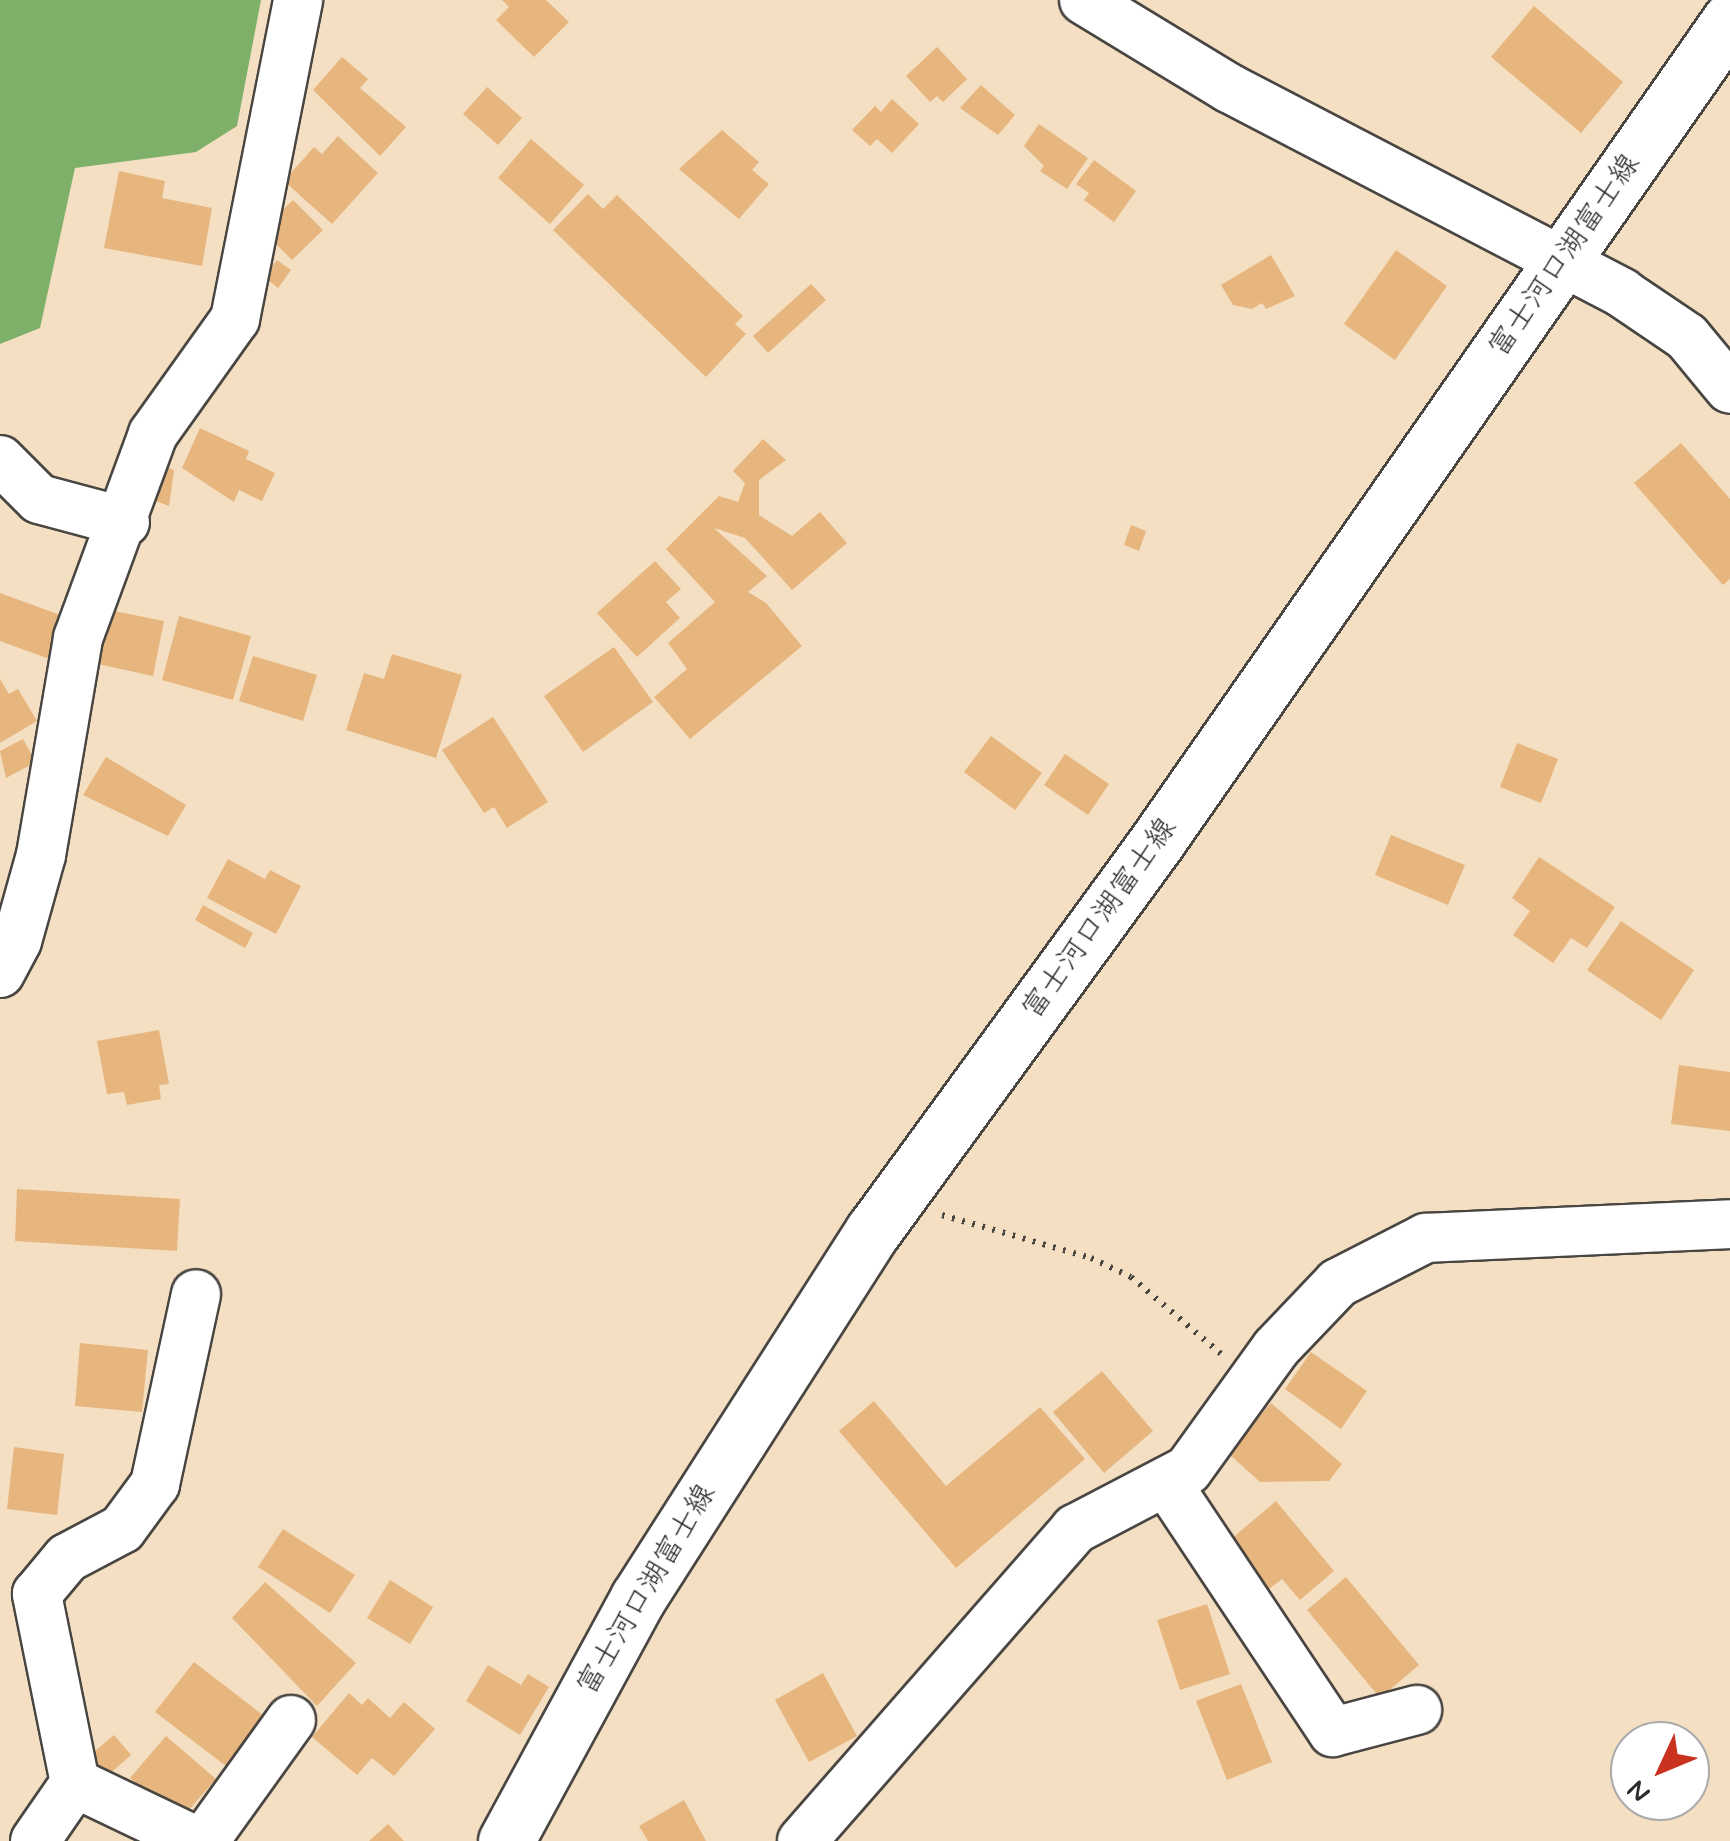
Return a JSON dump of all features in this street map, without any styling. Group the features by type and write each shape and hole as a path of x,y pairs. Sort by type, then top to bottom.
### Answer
{"main road":[{"name":"富士河口湖富士線","path":"506,1841 638,1598 895,1202 1158,840 1730,20"}],"street":[{"path":"0,973 16,941 41,855 78,638 125,522 153,434 235,319 298,0"},
{"path":"1084,0 1229,88 1561,260 1688,337 1730,389"},
{"path":"0,460 39,499 125,522"},
{"path":"802,1841 1075,1529 1168,1485 1188,1470 1252,1381 1338,1283 1426,1238 1730,1224"},
{"path":"35,1841 75,1782 37,1594 67,1558 122,1530 155,1484 196,1294"},
{"path":"1168,1485 1333,1732 1417,1710"},
{"path":"204,1841 291,1720"},
{"path":"75,1782 196,1841"}],"path":[{"path":"895,1202 1090,1258 1131,1276 1252,1381"}],"green space":[{"path":"0,0 261,0 237,126 196,152 75,168 40,328 0,344"}],"building":[{"path":"502,0 546,0 569,22 534,57 496,20 509,7"},
{"path":"1534,6 1623,82 1581,133 1491,57"},
{"path":"937,47 967,79 943,102 937,96 930,102 906,76"},
{"path":"342,57 368,79 360,88 406,127 380,156 313,90"},
{"path":"981,85 1015,115 998,135 960,108"},
{"path":"487,87 522,118 498,145 463,114"},
{"path":"892,99 919,124 892,153 877,139 870,146 852,130 875,106 881,112"},
{"path":"1039,124 1088,158 1067,189 1040,171 1044,166 1024,146"},
{"path":"722,130 759,162 752,170 769,184 739,219 679,169"},
{"path":"338,136 378,173 332,224 284,181 314,147 322,154"},
{"path":"531,139 584,185 550,224 498,178"},
{"path":"1094,160 1136,191 1114,222 1084,200 1089,193 1076,184"},
{"path":"119,171 165,181 162,198 212,208 202,266 104,248"},
{"path":"588,194 603,209 617,195 743,316 735,324 746,334 706,377 553,230"},
{"path":"293,200 323,230 292,260 262,230"},
{"path":"1396,250 1447,286 1395,360 1344,324"},
{"path":"1271,255 1295,296 1266,309 1262,303 1252,309 1233,305 1221,285"},
{"path":"277,260 291,270 278,288 264,277"},
{"path":"811,284 826,300 768,353 753,336"},
{"path":"200,428 249,451 246,459 275,473 262,501 239,490 234,502 182,468"},
{"path":"763,439 786,460 759,480 759,515 792,536 820,512 847,543 792,590 745,538 714,528 767,576 748,592 766,603 802,646 690,739 654,697 687,669 668,643 715,602 666,549 719,496 738,502 745,483 733,471"},
{"path":"1681,443 1730,499 1730,579 1723,585 1634,483"},
{"path":"150,461 174,470 169,506 138,494"},
{"path":"1131,525 1146,531 1139,551 1124,545"},
{"path":"655,561 681,589 666,602 680,618 637,657 597,613"},
{"path":"0,593 71,619 55,661 0,641"},
{"path":"109,610 164,621 153,676 98,664"},
{"path":"179,616 251,636 233,700 162,680"},
{"path":"614,647 653,702 583,752 544,696"},
{"path":"392,654 462,675 436,758 346,730 364,673 384,679"},
{"path":"253,656 317,675 303,721 239,701"},
{"path":"0,679 9,694 18,689 37,721 0,743"},
{"path":"493,717 548,802 507,828 494,807 484,813 442,750"},
{"path":"991,736 1042,773 1015,810 964,772"},
{"path":"23,739 36,762 6,778 0,751"},
{"path":"1517,743 1558,759 1541,803 1500,787"},
{"path":"1065,754 1109,784 1088,815 1044,785"},
{"path":"106,757 186,805 168,836 83,795"},
{"path":"1391,835 1465,865 1448,905 1375,875"},
{"path":"1539,857 1615,907 1587,948 1571,938 1553,963 1513,935 1530,911 1512,898"},
{"path":"228,859 265,879 270,870 301,886 276,934 207,898"},
{"path":"203,905 253,933 245,948 195,920"},
{"path":"1621,921 1694,970 1661,1020 1587,970"},
{"path":"159,1030 169,1084 159,1085 161,1099 127,1105 124,1092 107,1094 97,1041"},
{"path":"1679,1065 1730,1072 1730,1131 1671,1124"},
{"path":"17,1189 180,1199 177,1251 15,1241"},
{"path":"80,1343 148,1350 142,1412 75,1406"},
{"path":"1311,1352 1367,1391 1341,1429 1285,1389"},
{"path":"1102,1371 1153,1431 1104,1473 1053,1412"},
{"path":"874,1401 946,1486 1040,1407 1085,1459 956,1568 839,1431"},
{"path":"1271,1403 1342,1464 1329,1481 1260,1482 1228,1453"},
{"path":"14,1447 64,1454 57,1515 7,1509"},
{"path":"1276,1501 1334,1571 1300,1600 1282,1579 1264,1593 1224,1545"},
{"path":"283,1529 355,1575 330,1613 258,1567"},
{"path":"1346,1577 1419,1665 1380,1698 1307,1610"},
{"path":"390,1580 433,1607 410,1644 367,1618"},
{"path":"265,1582 356,1663 317,1706 232,1618"},
{"path":"1207,1604 1230,1674 1180,1690 1157,1620"},
{"path":"194,1662 264,1716 226,1766 155,1712"},
{"path":"488,1665 521,1685 528,1674 549,1687 520,1735 466,1701"},
{"path":"823,1673 857,1736 809,1762 775,1700"},
{"path":"1241,1684 1272,1762 1227,1780 1196,1701"},
{"path":"349,1693 362,1705 368,1698 390,1718 404,1702 435,1729 394,1776 372,1758 357,1775 312,1737"},
{"path":"114,1735 131,1755 105,1778 87,1758"},
{"path":"166,1736 216,1779 179,1821 130,1778"},
{"path":"684,1800 706,1841 648,1841 639,1826"},
{"path":"388,1824 404,1841 369,1841"}]}
